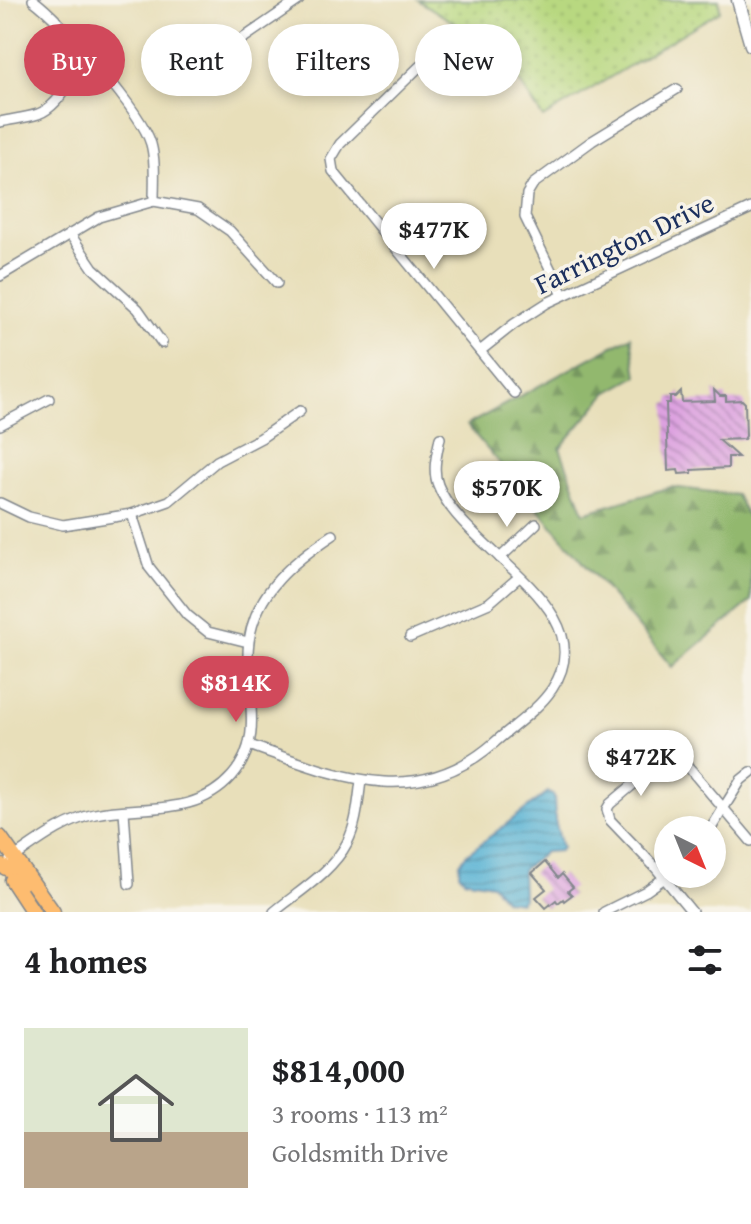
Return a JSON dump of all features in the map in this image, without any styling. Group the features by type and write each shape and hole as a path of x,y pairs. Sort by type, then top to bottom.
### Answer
{"main road":[{"path":"0,837 5,862 33,912"},
{"path":"0,846 7,855 5,862"},
{"path":"5,862 43,912"},
{"path":"5,862 53,912"}],"street":[{"path":"33,0 59,24"},
{"path":"252,32 299,0"},
{"path":"738,0 751,45"},
{"path":"415,71 343,141 331,159 333,171 514,393"},
{"path":"563,295 525,217 527,194 533,184 580,149 677,89"},
{"path":"0,122 39,113 52,105 58,96"},
{"path":"121,96 142,122 152,146 154,201"},
{"path":"0,276 99,217 154,201 198,209 230,231 277,283"},
{"name":"Farrington Drive","path":"480,351 514,324 563,295 751,208"},
{"path":"70,234 93,268 138,309 162,343"},
{"path":"0,425 49,399"},
{"path":"0,503 29,517 63,525 132,514 169,501 217,461 261,438 300,411"},
{"path":"249,745 361,781 412,781 444,772 488,748 548,695 558,680 565,647 559,624 545,603 455,516 437,483 435,460 440,438"},
{"path":"132,514 149,567 187,615 208,632 248,642"},
{"path":"500,558 536,524"},
{"path":"5,862 71,822 96,814 173,808 203,799 230,779 249,745 253,721 248,642 269,590 301,556 333,535"},
{"path":"410,637 489,603 519,577"},
{"path":"563,664 574,666"},
{"path":"654,863 607,815 610,804 662,760 674,756 685,763 751,841"},
{"path":"717,816 741,780 751,772"},
{"path":"274,912 339,856 354,825 361,781"},
{"path":"124,811 129,884"},
{"path":"604,912 654,883"},
{"path":"675,888 692,912"}],"green space":[{"path":"418,0 719,0 720,11 543,118 522,86 522,24 456,24"},
{"path":"631,336 637,376 607,393 560,448 584,513 671,487 736,495 751,523 751,601 672,667 467,425"}],"water":[{"path":"548,792 554,796 555,820 562,848 545,852 522,870 523,898 520,902 505,900 492,884 464,879 459,873 460,863 466,855"}],"building":[{"path":"714,390 720,396 726,396 726,401 742,400 745,403 744,439 719,440 738,457 728,457 728,468 679,474 678,470 668,471 666,403 670,403 670,397 676,397 681,392 682,402 715,401"},
{"path":"545,862 558,878 562,874 573,887 568,891 572,895 558,903 556,900 546,908 536,897 546,889 532,873"}]}
